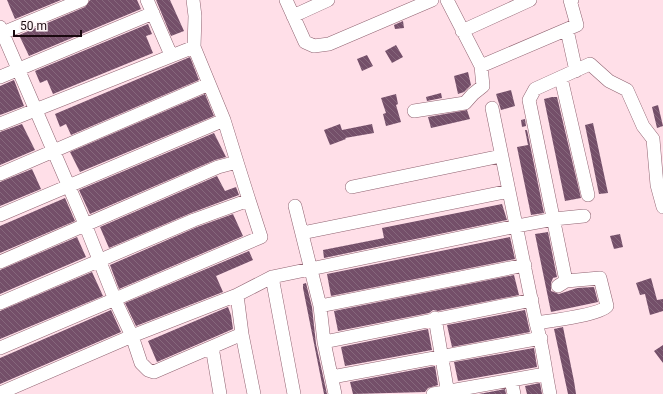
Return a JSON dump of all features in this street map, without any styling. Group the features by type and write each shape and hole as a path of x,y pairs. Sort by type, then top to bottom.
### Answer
{"street":[{"path":"82,0 1,31 69,186 115,300 132,336 141,363 148,370 154,372 242,334"},
{"path":"147,0 171,55"},
{"path":"0,348 261,237 224,120 194,47 195,16 193,0"},
{"path":"286,0 305,42 314,46 324,45 432,0"},
{"path":"293,16 328,0"},
{"path":"414,111 467,102 473,94 483,86 481,66 447,0"},
{"path":"462,31 530,0"},
{"path":"481,66 577,25 570,0 572,0"},
{"path":"0,77 152,13"},
{"path":"567,30 576,71"},
{"path":"0,124 194,47"},
{"path":"536,323 595,313 606,308 600,278 562,284 554,219 529,100 535,89 590,64 609,81 627,90 643,126 658,137 657,185 663,207"},
{"path":"561,78 588,195"},
{"path":"0,174 209,84"},
{"path":"492,108 536,323 541,338 545,374 550,394"},
{"path":"0,215 224,120"},
{"path":"352,187 501,156"},
{"path":"0,262 218,167 237,162"},
{"path":"302,233 509,191"},
{"path":"0,303 194,220 249,200"},
{"path":"295,206 320,306 324,342 335,394"},
{"path":"0,393 132,336 237,295 272,277 517,226 554,219 584,216"},
{"path":"320,306 525,265"},
{"path":"272,277 294,394"},
{"path":"237,295 242,334 254,394"},
{"path":"324,342 435,318 532,300"},
{"path":"435,318 448,393"},
{"path":"332,377 541,338"},
{"path":"212,347 220,394"},
{"path":"434,394 448,393 545,374"},
{"path":"512,380 514,394"}],"building":[{"path":"7,0 61,0 15,19"},
{"path":"90,0 137,0 141,9 29,56 19,35 85,7"},
{"path":"156,0 170,0 184,31 171,36"},
{"path":"403,21 404,28 395,29 394,25"},
{"path":"148,24 152,34 146,36 153,53 53,94 47,80 40,83 35,71"},
{"path":"396,45 403,57 392,63 385,51"},
{"path":"367,55 373,66 362,71 357,59"},
{"path":"190,57 199,80 71,135 66,124 60,127 55,114"},
{"path":"468,72 471,85 464,92 458,94 454,76"},
{"path":"14,80 24,106 0,115 0,86"},
{"path":"511,90 515,106 501,110 496,94"},
{"path":"441,93 442,98 427,101 426,97"},
{"path":"205,94 214,116 80,172 70,152"},
{"path":"396,94 398,104 396,105 401,122 386,126 383,114 386,113 381,98"},
{"path":"557,97 581,198 565,201 544,99"},
{"path":"658,105 663,126 657,128 652,107"},
{"path":"467,110 470,119 431,128 428,117"},
{"path":"525,119 526,126 522,127 521,120"},
{"path":"593,123 608,193 599,194 585,125"},
{"path":"22,124 35,150 0,165 0,132"},
{"path":"340,124 342,130 372,124 374,133 345,138 346,139 330,145 324,130"},
{"path":"525,130 527,130 544,213 531,215 517,147 528,145"},
{"path":"214,133 226,157 215,160 90,214 79,190"},
{"path":"32,169 41,189 0,206 0,182"},
{"path":"217,176 225,191 236,187 239,195 191,213 109,248 100,227"},
{"path":"65,198 75,221 0,253 0,226"},
{"path":"502,204 507,220 324,258 323,250 384,238 382,228"},
{"path":"233,214 243,236 119,289 110,265 197,227"},
{"path":"548,232 557,277 553,278 551,283 551,291 559,294 577,288 594,287 598,302 551,312 535,234"},
{"path":"620,234 623,247 614,249 610,236"},
{"path":"77,237 86,257 0,294 0,270"},
{"path":"510,237 515,259 331,296 327,274"},
{"path":"249,251 253,260 216,276 223,292 136,326 125,303"},
{"path":"92,272 103,296 0,339 0,311"},
{"path":"514,275 519,295 438,311 433,310 429,313 338,331 334,311"},
{"path":"651,278 657,300 663,299 663,311 650,315 645,294 640,295 636,283"},
{"path":"306,283 312,307 316,344 327,394 324,394 303,288 303,284"},
{"path":"228,307 233,329 157,362 148,341"},
{"path":"111,310 121,332 0,384 0,358"},
{"path":"525,310 530,332 452,347 447,325"},
{"path":"563,327 576,394 568,394 554,329"},
{"path":"428,329 432,350 345,366 341,347"},
{"path":"663,345 663,363 654,351"},
{"path":"534,348 537,367 458,381 454,362"},
{"path":"435,366 438,385 428,388 425,392 353,394 350,382"},
{"path":"540,383 542,394 527,394 525,386"},
{"path":"505,389 506,394 479,394"}]}
